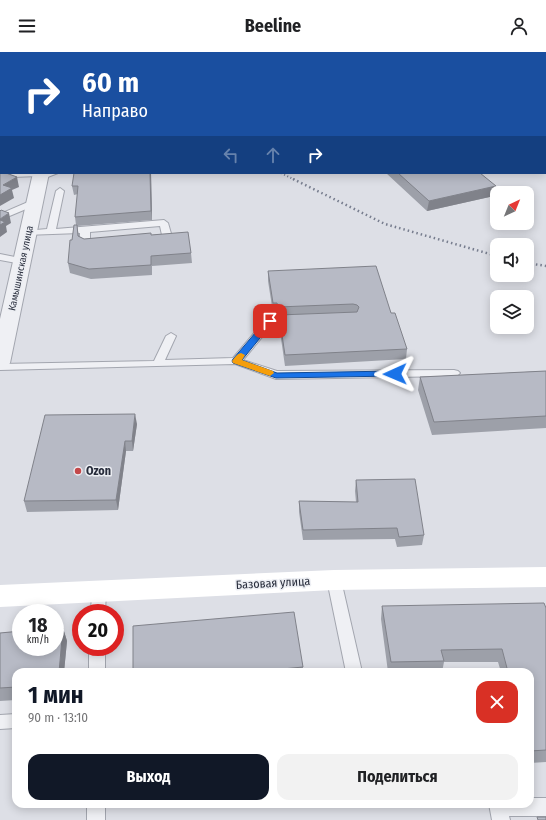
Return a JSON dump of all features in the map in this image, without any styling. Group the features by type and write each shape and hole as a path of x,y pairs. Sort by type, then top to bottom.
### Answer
{"main road":[{"name":"Базовая улица","path":"0,596 98,602 334,580 546,577"}],"street":[{"name":"Камышинская улица","path":"0,363 35,202 44,174"}],"lane":[{"path":"0,180 10,175 44,174"},
{"path":"51,232 60,191"},
{"path":"0,217 35,202"},
{"path":"28,233 164,223 167,237 144,239"},
{"path":"85,230 85,244 107,242"},
{"path":"0,257 22,261"},
{"path":"0,263 22,261"},
{"path":"236,361 270,321 308,320"},
{"path":"158,364 171,336"},
{"path":"0,367 236,361 276,375 454,373"},
{"path":"334,580 353,668"},
{"path":"97,656 97,668"},
{"path":"0,722 12,720"},
{"path":"534,808 546,807"},
{"path":"96,808 96,820"},
{"path":"499,810 530,808"}],"building":[{"path":"0,174 9,174 17,177 3,185 12,188 0,195"},
{"path":"74,174 150,174 151,211 75,217 78,186 72,186"},
{"path":"399,174 481,174 496,186 490,186 490,187 429,201"},
{"path":"0,211 9,213 0,219"},
{"path":"0,220 5,222 0,225"},
{"path":"74,225 77,225 78,236 84,239 151,233 151,235 188,232 191,253 151,256 151,265 89,269 68,263 70,240 72,240"},
{"path":"376,266 391,313 395,313 407,349 285,355 279,315 357,312 359,307 353,304 278,307 277,303 273,303 268,271"},
{"path":"546,371 546,416 434,422 420,377"},
{"path":"135,414 132,441 125,441 116,500 24,501 45,415"},
{"path":"415,479 424,535 399,537 397,528 303,530 299,501 358,502 356,480"},
{"path":"544,603 546,608 546,750 534,751 534,668 507,668 502,649 441,650 444,661 391,662 382,606"},
{"path":"294,612 303,667 133,668 133,626"},
{"path":"12,632 12,656 60,656 59,668 12,668 12,687 0,688 0,633"},
{"path":"537,817 546,817 546,820 538,820"}],"railway":[{"path":"283,174 293,179"},
{"path":"293,179 385,224 490,254"},
{"path":"534,264 546,266"}],"slow traffic":[{"path":"241,355 236,361 270,373"}],"place":[{"name":"Ozon","path":"78,471"}],"route":[{"path":"270,321 236,361 276,375 395,374"}]}
